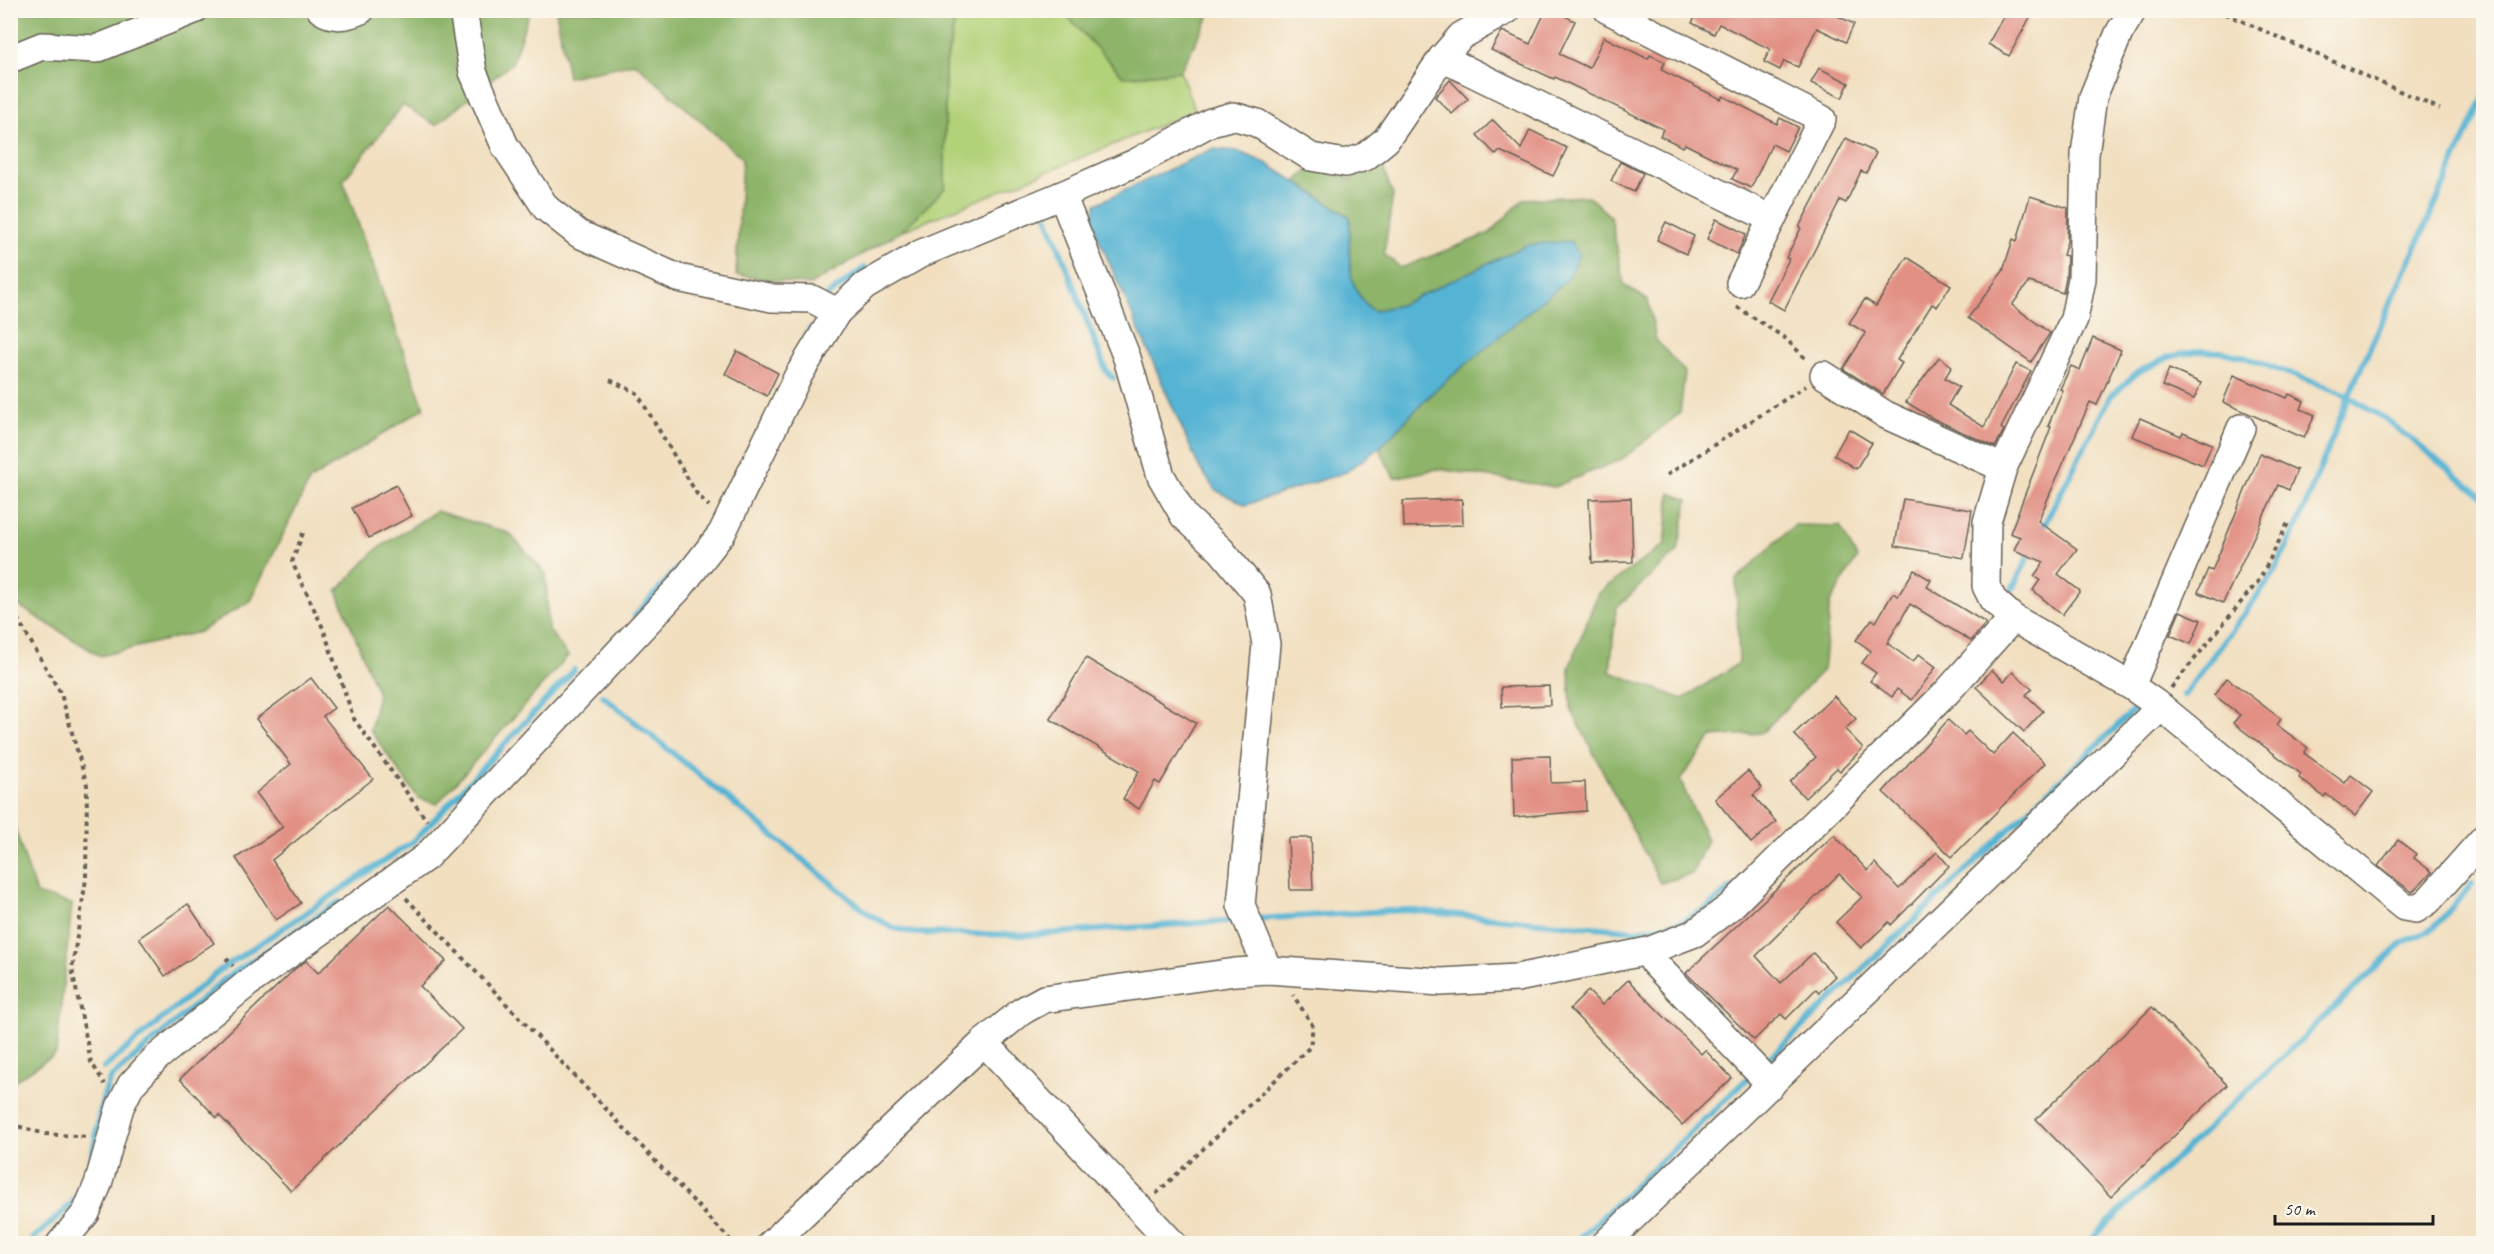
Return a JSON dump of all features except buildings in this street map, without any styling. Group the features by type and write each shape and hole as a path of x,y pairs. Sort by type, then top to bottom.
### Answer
{"street":[{"path":"10,59 42,46 96,49 194,10"},
{"path":"321,10 329,15 348,16 361,10"},
{"path":"463,10 473,72 505,146 546,208 579,234 678,278 772,298 812,299 837,312"},
{"path":"60,1244 86,1213 98,1184 120,1107 131,1085 147,1068 190,1028 248,983 393,884 439,845 679,588 727,523 798,376 837,312 865,286 922,253 1137,162 1211,122 1233,116 1257,123 1311,156 1345,163 1365,157 1386,140 1442,58 1461,36 1507,10"},
{"path":"1608,10 1822,119 1736,293"},
{"path":"2133,10 2119,33 2093,97 2085,154 2082,279 2074,319 2003,468 1987,522 1986,586 1993,600 2013,618 2131,686 2161,707 2404,907 2416,909 2428,901 2484,838"},
{"path":"1442,58 1773,219"},
{"path":"1062,195 1127,358 1161,476 1184,516 1221,550 1257,594 1266,644 1242,905 1250,931 1268,970"},
{"path":"1824,375 1886,416 2003,468"},
{"path":"2131,686 2241,428"},
{"path":"771,1244 984,1042 1022,1011 1044,999 1235,972 1268,970 1441,982 1517,978 1648,951 1695,933 1731,906 1947,692 2013,618"},
{"path":"1605,1244 2161,707"},
{"path":"1648,951 1654,963 1771,1085"},
{"path":"984,1042 1173,1244"}],"path":[{"path":"2217,10 2440,109"},
{"path":"1667,475 1824,375 1736,293"},
{"path":"610,380 637,393 697,494 727,523"},
{"path":"2161,707 2167,693 2260,579 2289,521"},
{"path":"303,533 292,562 323,628 354,719 423,817"},
{"path":"17,618 61,694 87,785 86,879 72,969 92,1062 103,1081"},
{"path":"393,884 734,1244"},
{"path":"1140,1209 1310,1047 1313,1026 1291,992 1268,970"},
{"path":"10,1124 45,1134 87,1137"}],"green space":[{"path":"530,10 512,63 436,125 403,105 343,181 424,408 310,480 250,601 199,632 100,656 11,601 10,11"},
{"path":"556,11 957,11 945,69 945,188 902,231 810,285 736,275 742,158 635,63 568,77"},
{"path":"957,11 1062,11 1124,77 1180,71 1195,111 902,231 945,188 945,69"},
{"path":"1062,11 1212,11 1180,71 1124,77"},
{"path":"1382,165 1393,195 1384,254 1401,268 1490,233 1524,199 1588,196 1611,217 1624,285 1648,300 1656,340 1685,372 1680,413 1622,459 1554,487 1438,469 1394,478 1379,448 1433,392 1400,305 1373,311 1363,302 1357,291 1350,268 1350,217 1296,182 1310,167 1351,179"},
{"path":"1670,493 1688,500 1678,551 1616,608 1610,672 1683,699 1739,663 1736,580 1794,525 1840,526 1857,558 1830,603 1823,670 1762,733 1712,737 1680,780 1707,840 1692,874 1660,883 1571,709 1569,668 1598,593 1665,544"},
{"path":"436,511 509,533 546,574 548,629 568,656 437,804 418,798 370,730 378,694 337,591 377,549"},
{"path":"11,816 36,894 72,904 56,1054 11,1083"}],"water":[{"path":"1212,149 1237,151 1266,163 1350,217 1350,268 1357,291 1363,302 1373,311 1400,305 1527,245 1570,241 1579,254 1568,279 1433,392 1379,448 1346,472 1246,505 1215,490 1198,465 1091,221 1096,204"}],"waterway":[{"path":"2184,695 2272,576 2295,531 2355,381 2484,97"},
{"path":"1014,200 1032,193"},
{"path":"1047,216 1106,371 1113,378"},
{"path":"828,295 865,268"},
{"path":"802,345 810,329"},
{"path":"2040,533 2110,397 2138,372 2169,357 2196,351 2222,352 2247,358 2340,392 2386,419 2484,498"},
{"path":"684,560 713,519"},
{"path":"2012,589 2032,550"},
{"path":"635,616 678,568"},
{"path":"104,1068 220,970 414,841 574,670"},
{"path":"603,696 869,914 891,927 914,933 1029,935 1239,920"},
{"path":"1761,1066 2138,706"},
{"path":"2086,1244 2403,942 2433,929 2472,884"},
{"path":"1256,919 1405,910 1637,931 1681,922 1707,908 1731,888"},
{"path":"27,1244 65,1211 83,1185 92,1155 105,1092 111,1078 225,979 339,902"},
{"path":"1574,1244 1751,1075"}]}
